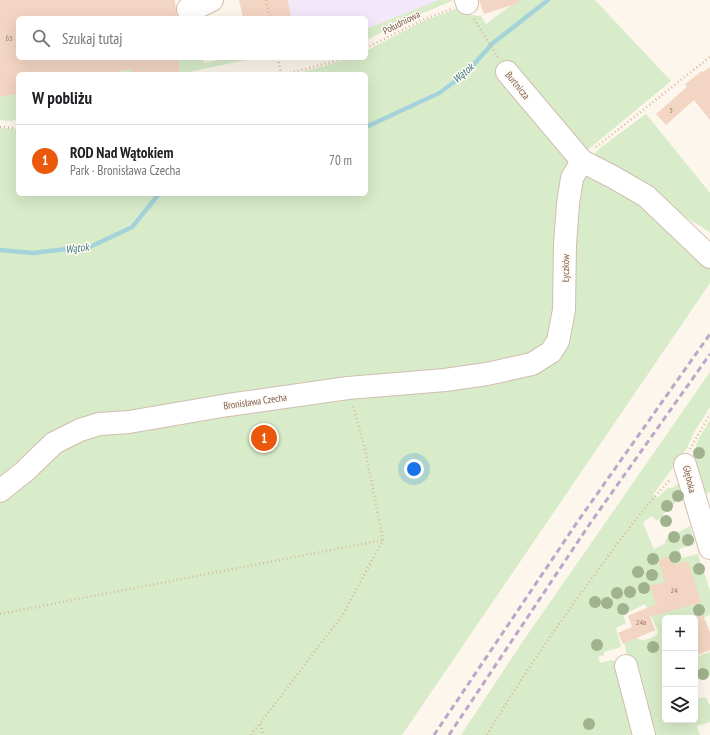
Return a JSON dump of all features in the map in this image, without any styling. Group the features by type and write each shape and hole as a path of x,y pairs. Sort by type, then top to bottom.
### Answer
{"street":[{"path":"188,9 200,6 212,0"},
{"name":"Burtnicza","path":"507,72 582,161"},
{"path":"582,161 646,196 710,257"},
{"name":"Łyczków","path":"532,364 551,352 558,341 564,310 565,245 568,204 572,178 582,161"},
{"name":"Bronisława Czecha","path":"0,490 25,471 54,443 80,430 99,424 129,422 228,405 348,388 445,380 486,374 532,364"},
{"name":"Głęboka","path":"685,465 710,548"},
{"path":"626,666 644,735"}],"path":[{"path":"266,0 270,16"},
{"name":"Południowa","path":"368,47 422,20 466,1"},
{"name":"Burtnicza","path":"466,1 475,21 507,72"},
{"path":"582,161 606,138 710,57"},
{"path":"278,60 282,72"},
{"path":"294,72 336,60"},
{"path":"0,127 16,128"},
{"path":"251,735 342,616 383,540 365,449 348,388"},
{"name":"Głęboka","path":"685,465 689,452 710,414"},
{"path":"488,735 514,690 563,618 619,541 658,492 685,465"},
{"path":"0,614 383,540"},
{"path":"261,723 263,735"}],"shaded area":[{"path":"288,0 439,0 368,28 368,16 291,16"}],"green space":[{"path":"439,0 452,0 368,39 368,28"},
{"path":"518,0 545,0 492,42 464,72 437,91 368,124 368,72 302,72 342,60 368,60 368,50 423,21 458,8 462,8 470,15 481,16 486,24"},
{"path":"550,0 595,0 671,81 584,153 583,167 710,243 710,283 402,735 0,735 0,251 33,254 93,247 133,228 159,196 368,196 368,128 439,93 466,74 494,44"},
{"path":"177,60 203,60 204,63 219,60 246,60 189,72 120,72"},
{"path":"16,94 16,120 11,121 0,120 0,97"},
{"path":"646,114 710,193 710,232 590,159 600,148"},
{"path":"0,128 16,129 16,196 155,196 130,225 91,245 33,251 0,248"},
{"path":"710,372 710,407 695,431 687,448 653,495 657,498 668,488 672,488 679,483 681,496 657,521 652,516 643,523 654,549 666,543 665,540 690,526 695,544 679,549 682,558 698,554 710,591 710,615 698,620 698,615 662,615 662,723 698,723 698,698 706,697 710,704 710,722 697,726 700,735 647,735 624,643 636,638 644,640 657,635 658,631 645,604 623,615 626,623 616,628 621,647 604,652 604,655 598,657 600,663 613,660 621,669 639,735 461,735 521,644"},
{"path":"710,420 710,492 703,496 692,458 698,440"},
{"path":"710,652 710,675 698,678 698,656"}],"building":[{"path":"0,0 175,0 176,12 178,16 16,16 16,60 177,60 180,72 132,72 132,69 119,72 16,72 16,94 0,97"},
{"path":"239,0 288,0 291,16 243,16"},
{"path":"479,0 518,0 519,3 484,14"},
{"path":"710,67 710,120 694,100 666,125 656,114 687,87 685,84"},
{"path":"670,556 674,565 688,561 701,602 698,603 710,632 710,650 698,655 698,615 695,615 695,604 650,617 655,630 623,644 618,633 632,627 628,616 656,604 650,586 665,582 658,560"}],"waterway":[{"name":"Wątok","path":"368,126 439,93 465,74 493,43 548,0"},
{"name":"Wątok","path":"0,250 33,253 92,246 132,227 157,196"}],"railway":[{"path":"434,735 578,521 710,334"},
{"path":"449,735 589,525 710,354"}],"place":[{"name":"ROD Nad Wątokiem","path":"264,438"}]}
